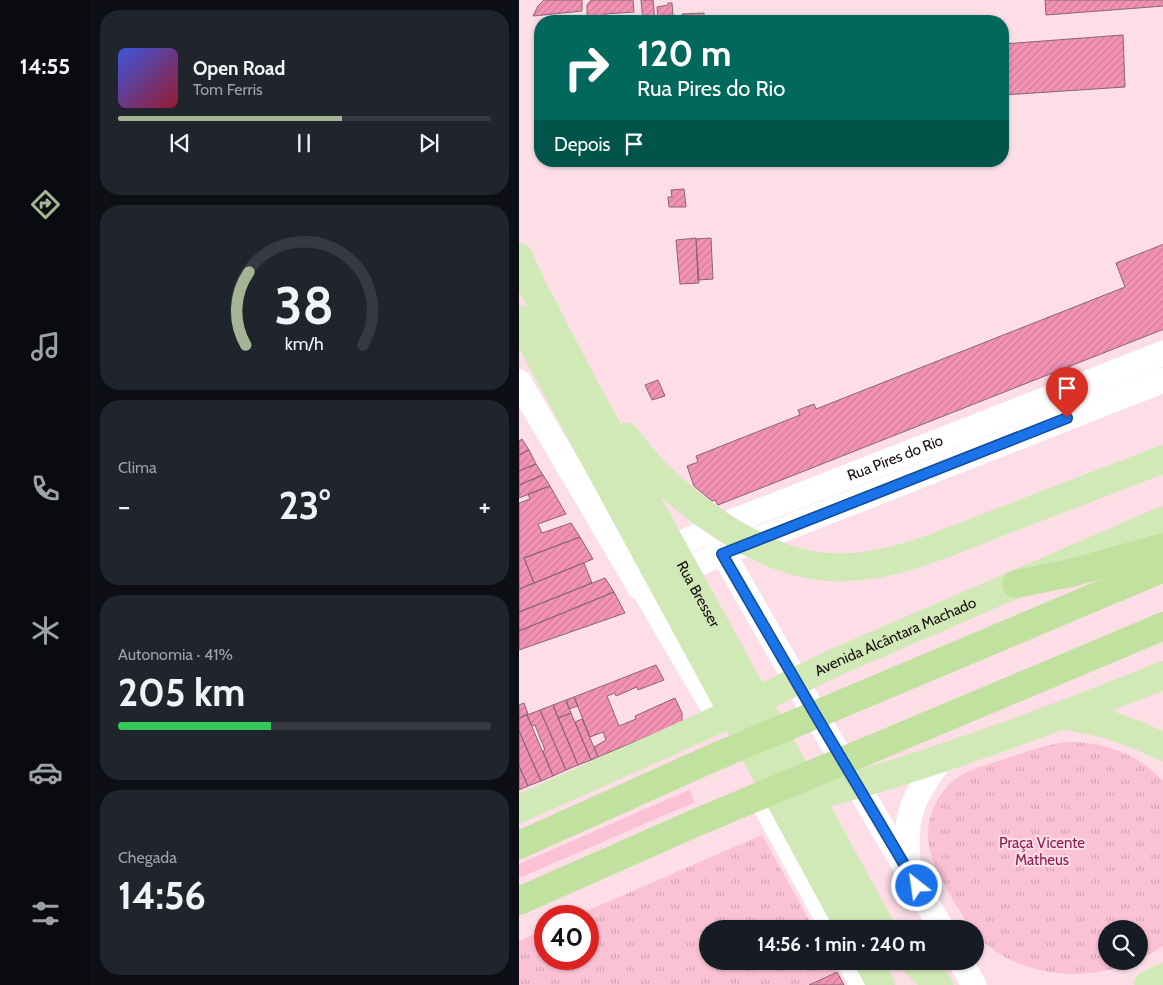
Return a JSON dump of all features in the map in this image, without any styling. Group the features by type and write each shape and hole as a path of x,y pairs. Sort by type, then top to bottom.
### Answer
{"highway":[{"path":"1016,584 1071,573 1163,547"},
{"path":"519,845 715,757 1163,568"},
{"path":"519,901 706,818 1163,626"}],"main road":[{"name":"Rua Bresser","path":"519,257 585,388 877,920"},
{"name":"Rua Bresser","path":"519,319 845,920"},
{"path":"585,388 657,474 697,508 747,541 776,554 811,566 855,567 884,563 917,553 1163,459"},
{"name":"Avenida Alcântara Machado","path":"519,808 702,727 842,660 1163,520"},
{"path":"706,818 764,809 858,785 1064,715 1163,676"},
{"path":"1064,715 1107,724 1163,747"},
{"path":"873,970 881,985"},
{"path":"905,970 913,985"},
{"path":"923,970 939,985"},
{"path":"1148,985 1163,976"}],"street":[{"name":"Rua Pires do Rio","path":"634,578 711,530 1163,353"},
{"path":"1128,366 1138,390"},
{"name":"Rua Pires do Rio","path":"634,578 722,554 1163,380"},
{"path":"519,382 708,704"},
{"path":"1007,414 1015,439"},
{"path":"861,470 872,494"},
{"path":"711,530 722,554 936,920"},
{"path":"909,872 906,849 911,810 925,781 942,758"},
{"path":"764,809 825,920"},
{"path":"852,970 859,985"},
{"path":"965,970 974,985"}],"green space":[{"name":"Praça Vicente Matheus","path":"1064,742 1078,742 1105,747 1130,756 1142,763 1163,781 1163,946 1148,955 1148,920 1098,920 1098,970 1107,970 1067,974 1017,963 995,951 984,942 984,920 966,920 942,880 930,851 928,828 934,806 947,787 965,773 1034,749"},
{"path":"689,790 695,802 519,878 519,864"},
{"path":"762,835 809,920 699,920 699,970 836,971 807,985 519,985 519,941 534,934 534,970 599,970 599,906"}],"building":[{"path":"544,0 582,0 582,11 533,16 538,6"},
{"path":"591,0 633,0 634,12 587,15 587,5"},
{"path":"641,0 653,0 654,15 642,15"},
{"path":"1045,0 1164,0 1164,6 1046,15"},
{"path":"668,3 672,3 673,15 658,15 657,7 668,5"},
{"path":"704,13 704,15 682,15"},
{"path":"1123,35 1125,87 1009,95 1009,44"},
{"path":"684,189 686,207 669,207 668,197 672,197 671,190"},
{"path":"696,238 699,283 680,284 676,240"},
{"path":"711,238 713,279 698,280 696,239"},
{"path":"1164,244 1164,329 718,505 715,500 712,501 694,486 687,466 698,462 696,456 800,415 798,410 814,404 816,409 1125,287 1116,263"},
{"path":"658,380 665,396 652,400 645,385"},
{"path":"522,439 529,450 519,455 519,441"},
{"path":"529,450 536,464 519,471 519,455"},
{"path":"536,464 543,475 519,485 519,471"},
{"path":"543,475 550,486 519,498 519,485"},
{"path":"550,486 566,514 538,524 542,533 571,523 580,537 524,558 534,583 519,589 519,503 530,499 528,494"},
{"path":"580,537 593,559 534,583 524,558"},
{"path":"584,563 592,583 519,612 519,589"},
{"path":"605,578 614,592 519,631 519,612"},
{"path":"614,592 625,613 519,650 519,631"},
{"path":"656,665 664,680 638,690 637,687 616,696 615,693 607,696 619,726 636,719 635,716 675,698 682,713 682,722 598,757 594,747 606,740 603,732 590,737 574,697"},
{"path":"574,697 578,706 569,709 566,700"},
{"path":"566,700 571,713 558,718 553,705"},
{"path":"524,703 528,714 519,718 519,705"},
{"path":"553,705 578,765 566,770 540,710"},
{"path":"540,710 566,770 553,776 535,725 532,726 527,715"},
{"path":"571,713 591,760 578,765 558,718"},
{"path":"527,715 553,776 541,781 519,731 519,718"},
{"path":"582,719 598,757 591,760 575,722"},
{"path":"519,731 541,781 528,786 519,766"},
{"path":"519,766 528,786 519,790"},
{"path":"837,972 844,985 809,985"}],"route":[{"path":"917,886 722,554 1067,418"}]}
